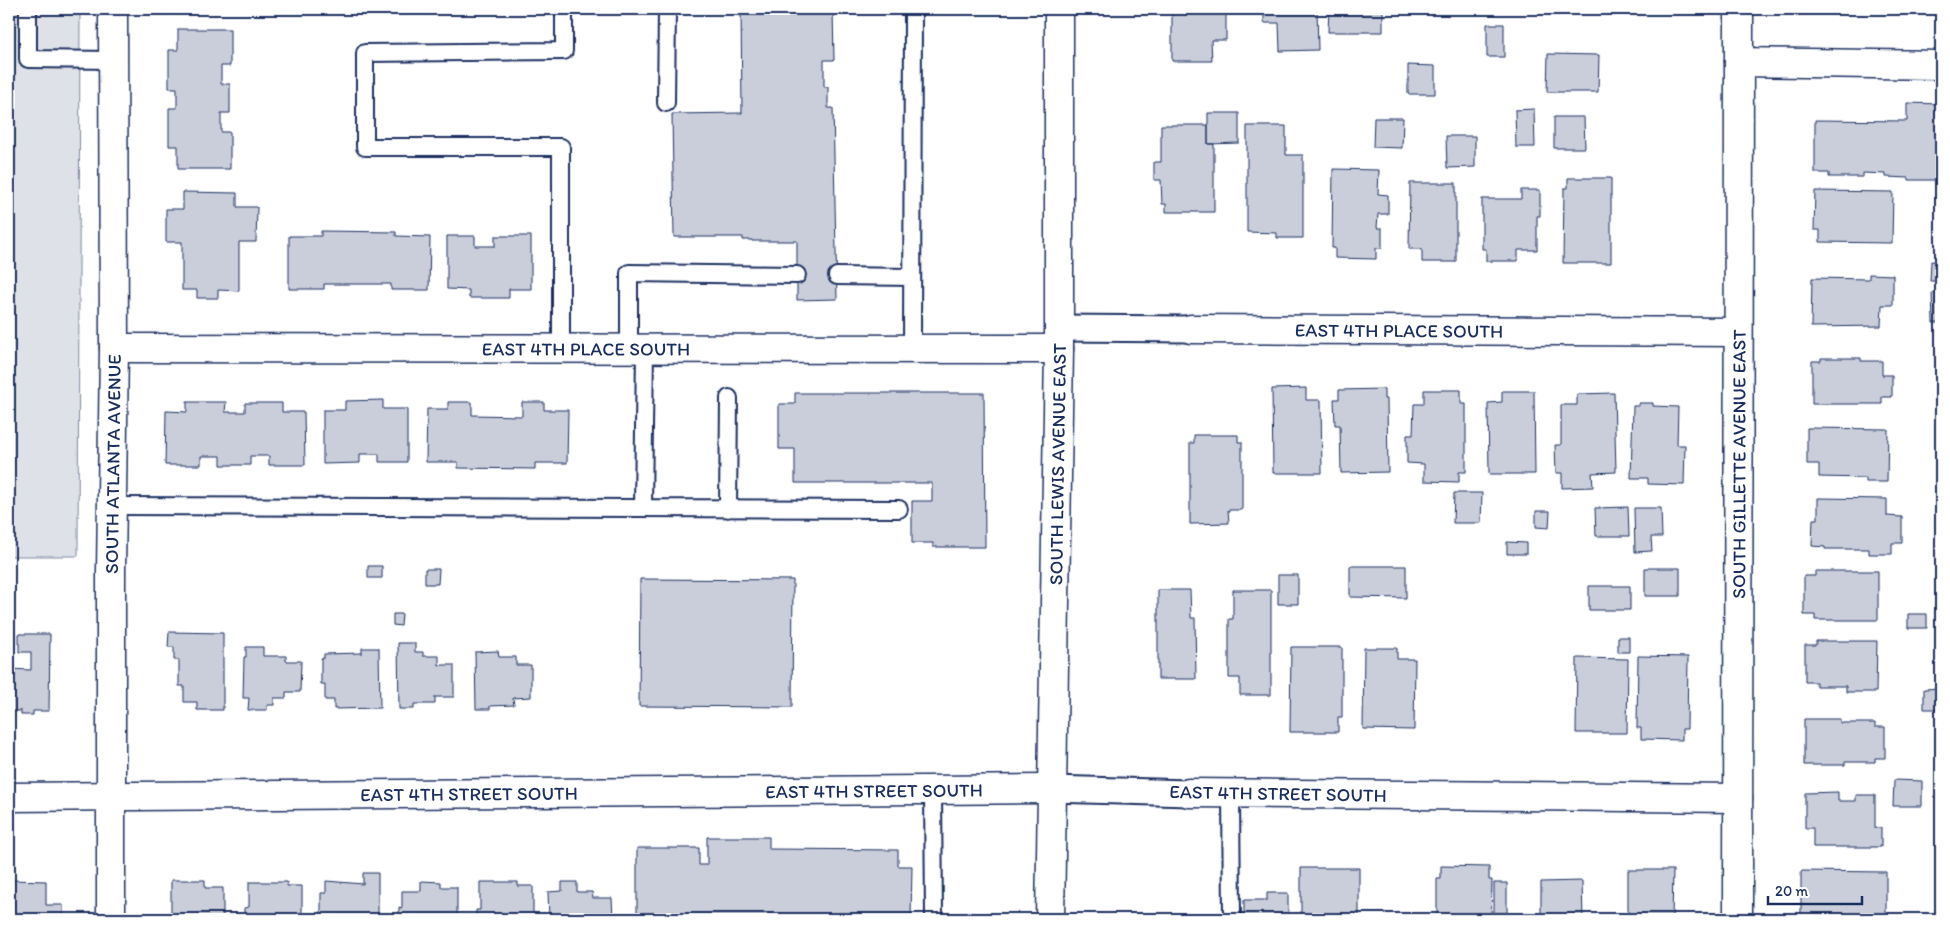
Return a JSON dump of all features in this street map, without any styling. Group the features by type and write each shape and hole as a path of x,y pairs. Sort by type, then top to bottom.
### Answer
{"street":[{"name":"SOUTH ATLANTA AVENUE","path":"111,919 114,348 113,9"},
{"name":"SOUTH LEWIS AVENUE EAST","path":"1050,919 1058,339 1058,9"},
{"name":"SOUTH GILLETTE AVENUE EAST","path":"1738,919 1739,9"},
{"path":"1739,62 1941,65"},
{"name":"EAST 4TH PLACE SOUTH","path":"114,348 912,349 1191,329 1738,332"},
{"name":"EAST 4TH STREET SOUTH","path":"9,797 1051,788 1190,793 1738,798"}],"lane":[{"path":"28,9 28,59 113,60"},
{"path":"561,349 561,147 364,147 364,52 564,51 564,9"},
{"path":"666,103 667,9"},
{"path":"912,349 913,9"},
{"path":"643,508 637,349 629,273 797,275"},
{"path":"837,276 912,277"},
{"path":"728,509 729,398"},
{"path":"112,506 899,509"},
{"path":"933,790 934,919"},
{"path":"1231,793 1232,919"}],"shaded area":[{"path":"9,9 80,9 78,556 9,556"}],"building":[{"path":"741,9 833,9 834,60 824,60 824,87 828,87 828,108 833,108 837,299 797,300 797,241 752,241 743,240 743,237 674,237 672,114 742,113"},
{"path":"1172,9 1226,9 1226,40 1211,40 1212,61 1172,61"},
{"path":"1264,9 1317,9 1318,50 1280,51 1279,23 1264,23"},
{"path":"1329,9 1383,9 1383,32 1328,32"},
{"path":"1870,9 1870,11 1840,10"},
{"path":"1487,24 1504,24 1504,57 1487,57"},
{"path":"178,29 230,29 230,66 221,66 221,84 230,84 230,113 221,113 221,132 230,132 230,169 178,169 178,146 169,146 169,108 177,108 177,88 169,88 169,50 178,50"},
{"path":"1548,54 1599,55 1598,92 1547,92"},
{"path":"1408,65 1435,66 1435,94 1408,94"},
{"path":"1907,103 1941,104 1940,180 1909,180 1909,178 1886,177 1886,174 1863,173 1863,177 1829,177 1829,173 1815,173 1815,120 1907,121"},
{"path":"1534,109 1535,147 1516,147 1515,110"},
{"path":"1208,113 1239,113 1239,143 1208,144"},
{"path":"1554,117 1584,117 1585,148 1554,148"},
{"path":"1374,118 1403,118 1402,148 1373,147"},
{"path":"1161,125 1208,125 1208,144 1214,144 1214,212 1166,212 1166,204 1162,204 1161,180 1154,180 1154,162 1161,162"},
{"path":"1247,126 1286,126 1286,155 1303,155 1303,238 1277,238 1277,233 1247,232"},
{"path":"1446,136 1475,136 1475,167 1447,168"},
{"path":"1333,169 1379,170 1378,194 1388,195 1388,214 1378,214 1377,228 1382,228 1382,248 1376,248 1376,259 1335,258 1335,248 1332,248"},
{"path":"1568,178 1611,178 1611,263 1563,263 1564,188 1568,188"},
{"path":"1410,183 1456,183 1456,262 1422,262 1422,249 1409,249"},
{"path":"1521,190 1540,190 1540,216 1537,216 1537,250 1518,250 1518,261 1486,261 1486,249 1482,249 1482,199 1521,199"},
{"path":"1815,191 1893,192 1892,243 1820,242 1820,230 1814,230"},
{"path":"183,192 237,193 237,207 257,207 256,242 239,242 239,291 218,290 218,298 197,298 197,290 182,290 182,242 166,242 166,209 183,209"},
{"path":"321,231 396,232 396,236 430,237 429,290 391,290 391,284 324,284 324,289 289,289 289,236 321,236"},
{"path":"447,236 475,236 475,246 495,246 495,236 531,236 531,289 509,289 509,298 469,298 469,290 447,289"},
{"path":"1931,261 1941,262 1941,281 1930,281"},
{"path":"1869,274 1893,275 1893,305 1882,305 1881,326 1811,327 1812,278 1869,279"},
{"path":"1932,293 1941,293 1941,334 1939,334 1939,323 1933,323"},
{"path":"1821,358 1861,358 1861,361 1882,361 1882,375 1892,375 1892,397 1882,397 1882,404 1812,404 1812,361 1821,361"},
{"path":"1306,388 1306,400 1321,400 1322,473 1273,473 1272,389"},
{"path":"1384,389 1384,399 1387,399 1388,472 1341,473 1340,425 1335,425 1334,399 1339,399 1339,390"},
{"path":"1424,390 1461,390 1461,404 1466,404 1466,472 1459,472 1459,482 1424,481 1424,464 1407,463 1407,435 1413,435 1414,404 1424,404"},
{"path":"1502,391 1534,391 1535,474 1489,474 1488,403 1502,402"},
{"path":"795,393 984,393 985,547 933,547 933,543 912,543 912,501 932,501 932,483 795,483 795,449 779,449 779,404 795,404"},
{"path":"1614,393 1616,472 1592,473 1593,487 1562,488 1562,473 1556,473 1555,445 1561,445 1561,405 1577,405 1577,394"},
{"path":"383,400 383,409 407,409 407,462 379,462 379,454 360,454 360,463 323,464 323,410 345,410 345,401"},
{"path":"187,402 226,402 225,412 245,412 245,403 282,403 282,412 304,412 305,465 269,465 269,456 250,456 250,465 221,465 221,456 201,456 201,465 165,465 166,411 187,412"},
{"path":"448,402 472,402 472,415 522,416 522,402 544,402 544,410 568,410 567,463 535,463 535,469 458,468 458,462 426,462 427,409 448,409"},
{"path":"1639,403 1653,403 1653,406 1678,407 1677,445 1685,445 1684,485 1648,484 1648,478 1631,478 1633,406 1639,406"},
{"path":"1807,428 1888,429 1887,482 1866,482 1866,478 1819,477 1819,464 1807,464"},
{"path":"1194,435 1238,435 1238,442 1242,442 1242,510 1228,510 1229,523 1190,524 1190,443 1194,443"},
{"path":"1454,493 1482,493 1481,523 1453,523"},
{"path":"1818,498 1887,499 1887,516 1902,517 1902,543 1892,543 1892,554 1869,554 1869,549 1825,549 1825,547 1812,546 1813,519 1818,519"},
{"path":"1628,507 1629,536 1596,536 1595,508"},
{"path":"1634,508 1661,508 1662,537 1651,537 1652,551 1635,552"},
{"path":"1536,511 1550,511 1549,528 1536,527"},
{"path":"1507,542 1526,543 1526,554 1507,554"},
{"path":"368,566 382,566 382,578 368,578"},
{"path":"1350,566 1406,566 1406,598 1350,597"},
{"path":"1645,568 1680,568 1680,596 1645,596"},
{"path":"425,569 439,569 438,584 425,584"},
{"path":"1815,571 1878,571 1878,620 1815,620 1815,615 1804,615 1804,576 1815,576"},
{"path":"1278,575 1298,575 1298,604 1278,604"},
{"path":"640,579 793,580 792,707 639,706"},
{"path":"1589,586 1630,586 1630,610 1589,610"},
{"path":"1158,590 1190,590 1191,618 1195,618 1196,679 1158,679"},
{"path":"1233,590 1271,590 1271,695 1240,695 1240,678 1229,678 1229,619 1233,619"},
{"path":"393,614 402,614 401,626 393,625"},
{"path":"1908,614 1927,614 1927,628 1908,628"},
{"path":"169,632 223,633 223,710 197,710 197,702 184,702 184,686 179,686 179,660 174,660 174,647 168,647"},
{"path":"19,634 50,634 49,711 33,711 33,715 21,715 21,711 9,711 9,669 31,670 31,652 19,652"},
{"path":"1618,637 1629,637 1629,652 1618,652"},
{"path":"1816,641 1877,641 1876,692 1846,692 1846,686 1816,686 1816,682 1805,682 1805,645 1816,645"},
{"path":"398,643 415,643 415,652 423,652 423,656 439,656 439,665 454,665 454,697 435,697 435,704 414,704 414,709 399,709"},
{"path":"246,647 263,647 263,656 286,656 286,661 301,661 300,692 286,692 286,698 274,698 274,705 267,705 267,710 248,710 249,698 243,698"},
{"path":"1291,647 1342,647 1342,717 1338,717 1338,732 1290,732"},
{"path":"362,648 379,648 380,708 334,709 334,700 325,700 325,684 321,684 321,658 324,658 324,654 362,653"},
{"path":"1364,648 1397,648 1397,659 1415,659 1414,730 1363,729"},
{"path":"498,651 499,657 516,657 516,665 531,665 531,697 513,698 514,705 490,706 490,709 476,709 475,652"},
{"path":"1638,656 1688,657 1687,729 1682,729 1682,740 1641,739 1641,728 1637,728"},
{"path":"1577,658 1628,659 1627,733 1576,733"},
{"path":"1941,688 1941,709 1924,709 1924,689"},
{"path":"1804,719 1840,719 1840,723 1875,723 1875,727 1885,727 1885,758 1875,758 1875,762 1845,762 1845,765 1804,765"},
{"path":"1894,780 1922,781 1922,806 1893,806"},
{"path":"1838,792 1838,801 1856,801 1856,795 1875,795 1875,828 1881,828 1881,847 1813,847 1813,828 1805,828 1805,793"},
{"path":"707,837 769,837 769,849 898,850 898,866 912,866 911,919 637,919 637,848 699,848 699,865 707,865"},
{"path":"1441,866 1489,867 1489,880 1492,880 1491,919 1437,919 1437,879 1441,879"},
{"path":"1301,868 1359,868 1359,919 1301,919"},
{"path":"1628,870 1673,870 1672,919 1628,919"},
{"path":"1801,871 1886,872 1886,919 1801,919"},
{"path":"363,873 378,873 378,919 321,919 321,893 326,893 326,881 363,884"},
{"path":"9,880 46,881 46,905 63,905 63,919 9,919"},
{"path":"171,880 205,880 205,888 223,888 223,919 171,919"},
{"path":"421,881 441,882 441,887 457,887 457,919 399,919 399,907 402,908 402,891 421,891"},
{"path":"1582,881 1583,919 1541,919 1541,882"},
{"path":"249,882 287,882 287,886 302,886 302,919 244,919 244,908 249,907"},
{"path":"480,882 518,882 518,886 533,886 533,919 476,919 476,910 480,910"},
{"path":"562,882 577,882 577,892 592,892 593,898 612,898 613,919 549,919 548,892 562,891"},
{"path":"1494,883 1507,883 1507,913 1494,913"},
{"path":"1267,893 1288,893 1288,919 1244,919 1244,900 1267,900"},
{"path":"1175,915 1212,916 1212,919 1175,919"}]}
